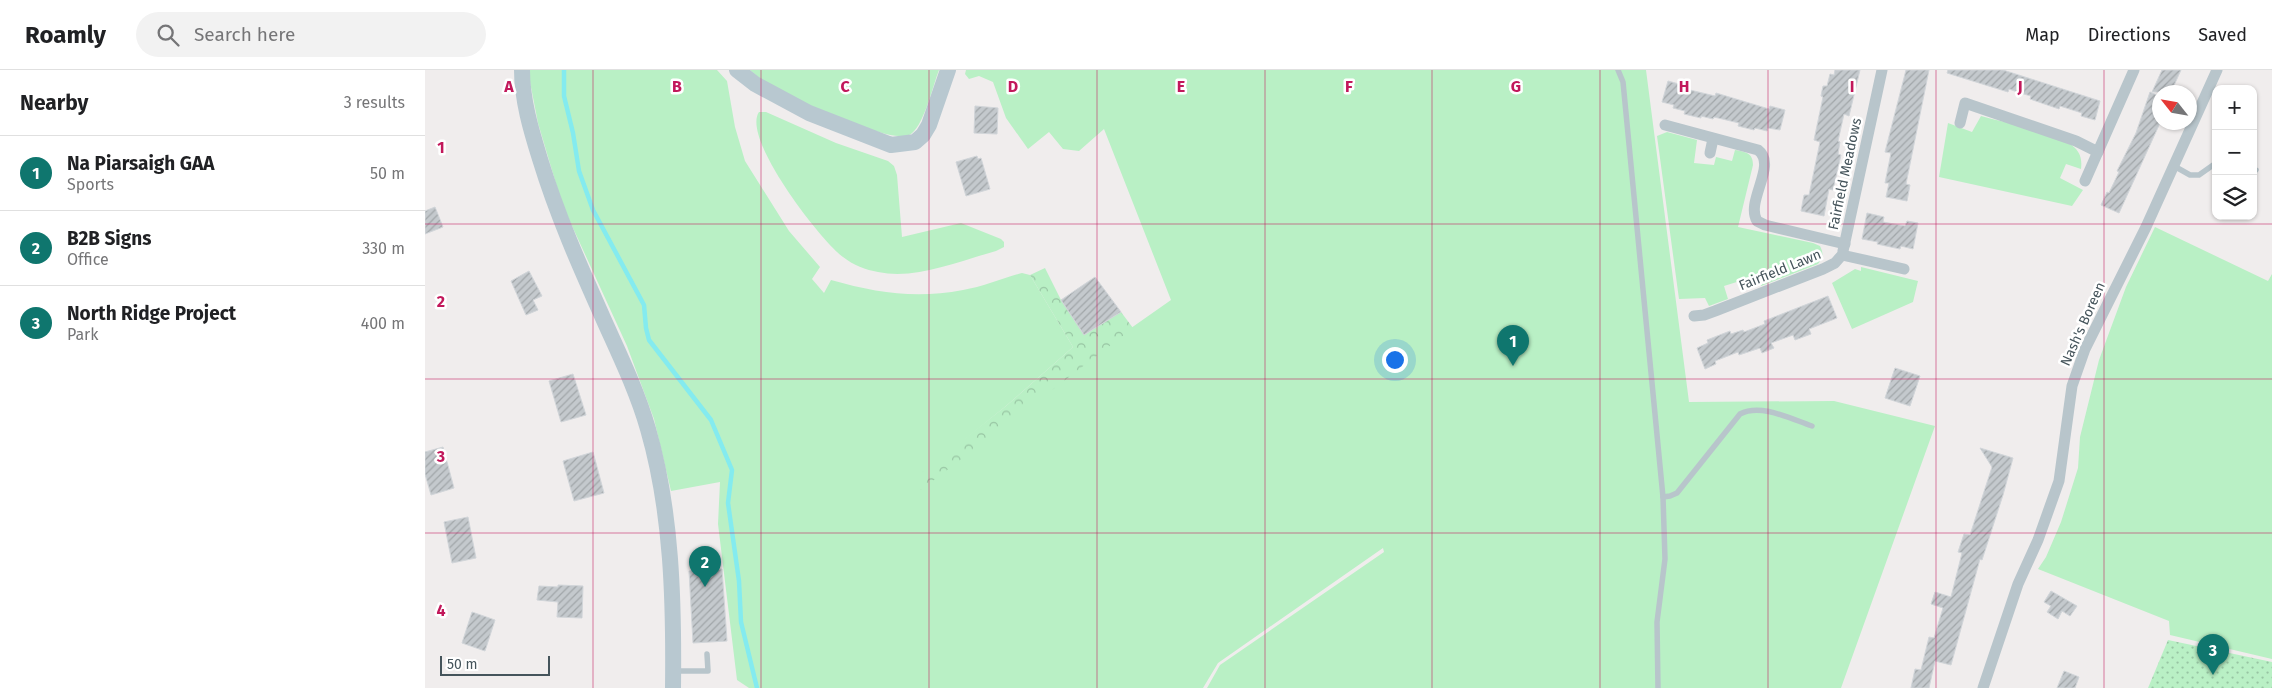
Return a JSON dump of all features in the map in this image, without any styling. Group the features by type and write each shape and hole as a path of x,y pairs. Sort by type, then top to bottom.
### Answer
{"street":[{"path":"522,70 522,86 534,141 555,208 626,370 648,429 666,514 670,562 673,688"},
{"path":"737,70 755,84 809,113 891,145 898,145 915,142 923,135 929,125 948,70"},
{"name":"Fairfield Meadows","path":"1844,250 1882,70"},
{"path":"2085,180 2134,70"},
{"name":"Nash's Boreen","path":"1983,688 2010,608 2043,528 2059,481 2072,386 2085,349 2146,227 2217,70"},
{"path":"1961,123 1965,103 2076,141 2098,152"},
{"name":"Fairfield Lawn","path":"1665,125 1757,150 1762,154 1765,164 1754,211 1757,222 1904,269"},
{"path":"1709,153 1713,138"},
{"name":"Fairfield Lawn","path":"1694,316 1715,311 1823,269 1835,263 1844,250"}],"lane":[{"path":"1618,70 1623,82 1663,497 1665,559 1657,622 1658,688"},
{"path":"2174,166 2190,175 2199,175 2212,166"},
{"path":"1663,497 1677,493 1740,414 1747,410 1759,410 1812,426"},
{"path":"673,671 708,671 707,654"}],"green space":[{"path":"530,70 717,70 727,81 735,127 745,161 789,231 820,267 812,279 824,293 831,280 881,291 929,294 970,289 1022,273 1030,275 1073,347 1006,406 916,479 1171,300 1104,129 1079,151 1063,149 1049,132 1028,149 1006,118 993,82 979,76 969,79 965,74 966,70 1646,70 1689,402 1834,401 1935,426 1841,688 1207,688 1220,665 1384,552 1383,548 1218,663 1203,688 749,688 737,680 718,524 720,482 671,491 654,419 627,346 562,204 538,123 530,82"},
{"path":"750,70 939,70 919,124 909,135 898,136 881,133 816,108 768,85"},
{"path":"759,112 766,112 836,143 888,161 894,166 897,175 902,237 961,223 1001,239 1004,242 1004,247 922,272 892,274 860,267 843,257 832,247 802,211 786,188 761,143 757,125"},
{"path":"1981,116 2045,133 2075,148 2081,158 2081,169 2066,164 2060,178 2083,190 2072,206 1939,177 1948,123 1972,132"},
{"path":"1667,132 1697,140 1694,163 1714,165 1716,157 1732,161 1735,150 1746,152 1752,158 1753,165 1738,227 1820,246 1822,256 1818,264 1761,286 1756,276 1724,286 1728,299 1709,306 1705,298 1679,299 1657,136"},
{"path":"2155,227 2268,281 2272,274 2272,659 2170,635 2169,621 2038,569 2046,557 2061,522 2078,468 2080,437 2099,360 2126,287"},
{"path":"1861,267 1918,281 1913,302 1852,329 1832,283 1855,269 1861,271"},
{"path":"1045,268 1061,300 1084,335 1121,312 1133,328 921,490 915,478 1006,406 1073,347 1030,275"},
{"path":"2168,640 2272,662 2272,688 2148,688"}],"building":[{"path":"1835,70 1860,70 1849,116 1844,114 1838,141 1840,142 1838,154 1841,155 1833,190 1829,189 1824,216 1801,211 1804,195 1809,195 1820,142 1814,140 1823,97 1821,96 1823,86 1827,86 1830,74 1834,75"},
{"path":"1906,70 1929,70 1906,184 1910,185 1907,201 1886,197 1889,183 1885,183 1891,153 1885,152"},
{"path":"1948,70 2003,70 2100,101 2095,120 2081,116 2082,113 2060,106 2059,109 2030,99 2031,96 2009,89 2008,92 1947,73"},
{"path":"2162,70 2181,70 2174,85 2155,85"},
{"path":"1668,81 1690,90 1715,96 1716,93 1769,109 1770,106 1785,110 1780,130 1768,128 1767,131 1755,128 1754,130 1738,126 1739,123 1714,117 1713,119 1701,116 1701,118 1684,114 1685,111 1673,108 1674,105 1662,102"},
{"path":"2150,92 2152,93 2152,130 2157,130 2119,213 2101,205 2107,192 2109,193 2119,172 2117,171 2136,133"},
{"path":"975,106 998,108 997,134 974,133"},
{"path":"977,156 978,159 981,158 990,189 966,196 956,162"},
{"path":"435,207 443,227 425,234 425,211"},
{"path":"1867,213 1884,217 1883,222 1905,226 1907,221 1918,223 1913,249 1901,246 1900,249 1862,239"},
{"path":"529,271 542,296 533,300 538,310 526,315 511,281"},
{"path":"1095,277 1121,312 1084,335 1061,300"},
{"path":"1828,296 1837,318 1809,329 1811,334 1795,340 1793,335 1771,343 1774,348 1762,353 1760,348 1739,355 1738,352 1715,361 1716,364 1705,369 1697,348 1708,343 1707,340 1730,331 1731,334 1743,330 1744,332 1765,324 1764,321"},
{"path":"1895,368 1920,376 1910,406 1885,398"},
{"path":"573,374 586,415 561,422 549,381"},
{"path":"443,447 454,488 431,495 425,474 425,452"},
{"path":"1980,448 2013,458 2003,495 1982,560 1980,559 1951,665 1935,661 1929,688 1911,688 1915,669 1921,670 1929,637 1934,638 1943,608 1931,604 1935,592 1951,597 1962,553 1958,552 1964,534 1970,535 1992,467"},
{"path":"593,452 604,493 574,501 563,461"},
{"path":"468,517 476,558 452,563 444,522"},
{"path":"722,569 727,641 693,643 689,571"},
{"path":"558,585 583,586 582,618 557,617 558,602 537,600 539,586 558,587"},
{"path":"2051,591 2077,606 2070,616 2062,611 2058,619 2047,612 2051,606 2044,602"},
{"path":"472,612 495,620 485,651 462,643"},
{"path":"2064,671 2079,677 2075,688 2057,688"}],"waterway":[{"path":"564,70 564,96 573,133 579,171 593,210 644,305 649,340 711,420 732,470 728,503 739,581 741,622 757,688"}],"place":[{"name":"Na Piarsaigh GAA","path":"1513,366"},
{"name":"B2B Signs","path":"705,587"},
{"name":"North Ridge Project","path":"2213,675"}]}
